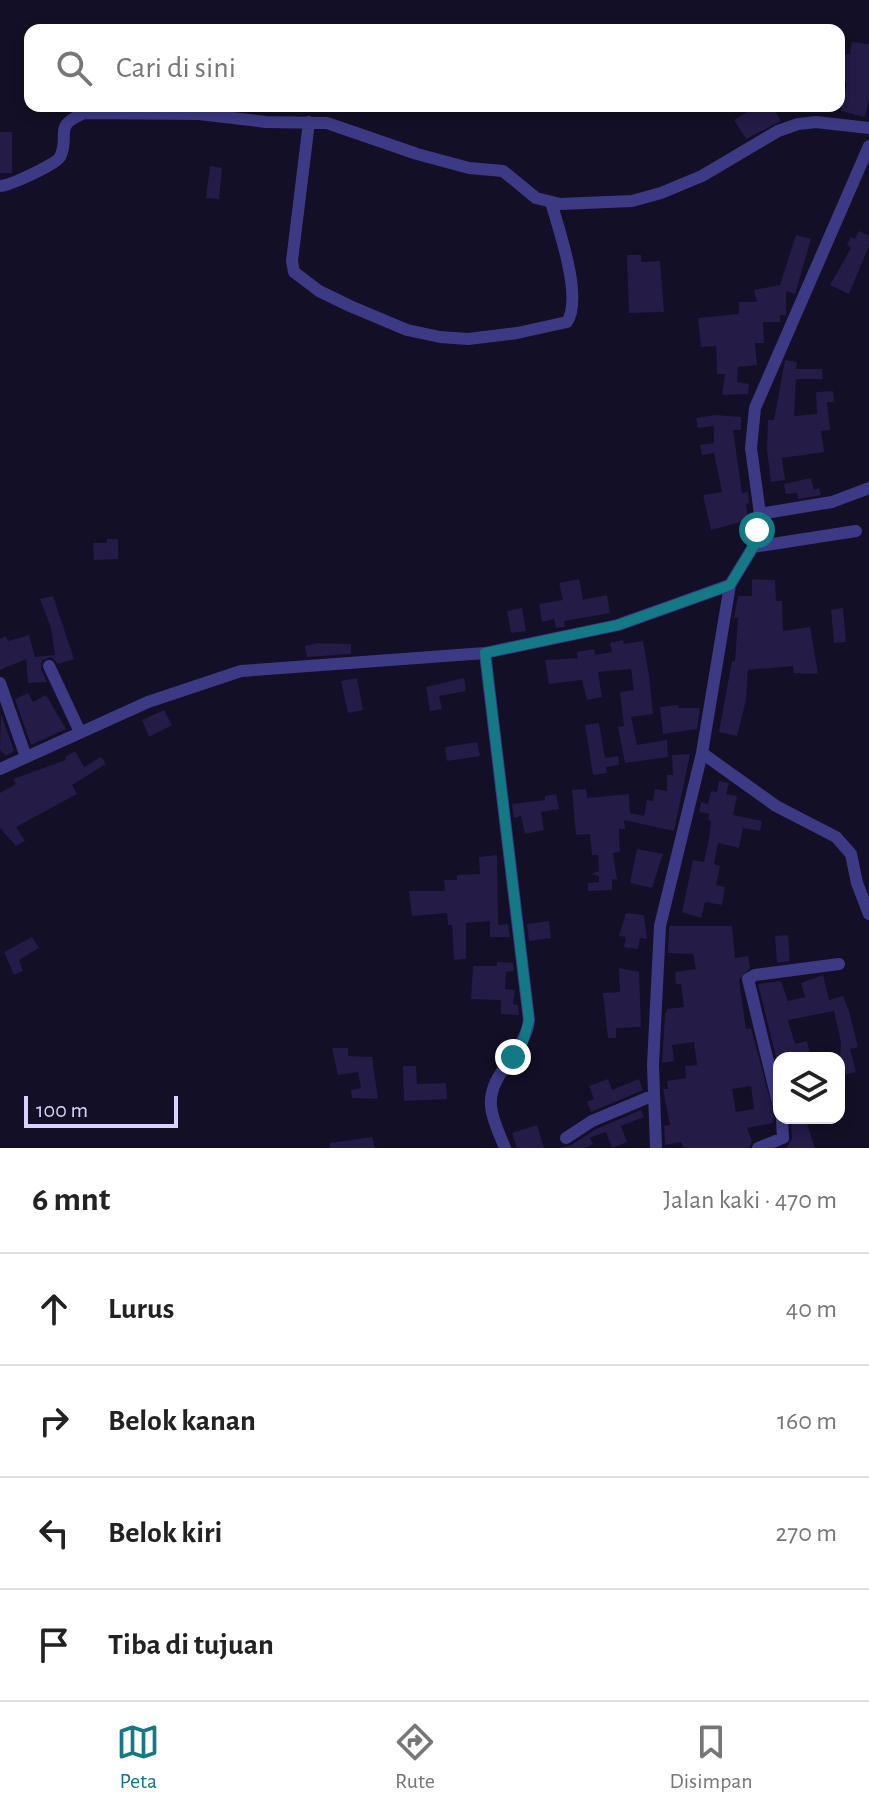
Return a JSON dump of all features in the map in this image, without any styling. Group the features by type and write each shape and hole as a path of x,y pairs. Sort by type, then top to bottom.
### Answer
{"street":[{"path":"0,186 11,185 57,162 62,152 64,126 70,119 85,113 199,114 266,122 327,123 387,145 469,168 503,171 527,192 551,202 632,201 661,193 702,176 778,131 798,124 816,122 869,128"},
{"path":"309,122 292,261 294,272 319,291 407,330 468,339 567,322 573,306 567,260 551,202"},
{"path":"656,1148 654,1095 660,926 702,753 730,585 753,547 760,514 751,448 755,408 869,146"},
{"path":"760,514 832,502 869,488"},
{"path":"753,547 856,531"},
{"path":"0,769 148,702 241,671 485,653 618,625 730,585"},
{"path":"485,653 529,1020 523,1042 502,1072 491,1098 494,1119 505,1148"},
{"path":"49,666 80,732"},
{"path":"0,683 26,757"},
{"path":"702,753 776,806 836,837 851,854 857,883 869,914"},
{"path":"773,1082 748,979 755,975 839,964"},
{"path":"566,1138 592,1121 654,1095"},
{"path":"758,1148 783,1138 782,1124"}],"building":[{"path":"852,42 869,44 869,98 865,117 845,112 845,54 850,54"},
{"path":"747,112 776,112 781,121 746,139 734,120"},
{"path":"0,132 12,132 12,173 0,173"},
{"path":"210,166 222,168 219,199 206,198"},
{"path":"859,231 869,236 869,246 849,294 830,285 851,248 847,245 851,237 855,239"},
{"path":"796,235 811,239 795,294 786,291 786,315 780,315 780,322 763,322 764,343 755,343 757,365 738,367 737,382 749,384 748,394 722,395 725,374 717,374 716,346 701,347 698,318 739,314 739,302 757,302 754,290 780,285"},
{"path":"627,255 641,255 641,262 660,261 664,312 629,313"},
{"path":"785,360 797,362 796,369 822,369 823,379 796,379 794,416 817,414 816,392 833,391 834,402 827,402 830,430 821,431 824,452 782,458 785,480 771,482 767,450 768,420 774,420"},
{"path":"715,415 741,417 741,430 733,430 742,493 748,492 749,503 746,504 748,520 711,530 703,495 722,492 714,453 702,455 700,445 714,443 714,426 698,428 696,418"},
{"path":"811,478 814,490 819,488 821,495 798,499 797,493 786,494 784,484"},
{"path":"107,539 118,539 118,559 94,560 93,543 107,543"},
{"path":"579,579 583,600 607,595 610,613 564,621 565,627 556,628 554,619 542,622 539,604 563,600 559,583"},
{"path":"752,579 775,580 776,601 782,601 783,631 810,627 818,674 794,673 793,666 748,670 746,700 737,736 719,732 732,661 735,662 738,618 734,618 738,596 752,596"},
{"path":"53,596 74,659 58,664 51,657 42,660 41,669 47,682 28,683 26,659 0,670 0,639 6,636 8,641 29,635 35,657 55,655 51,628 40,599"},
{"path":"522,608 526,631 511,633 507,611"},
{"path":"843,608 846,642 834,643 831,610"},
{"path":"623,640 624,644 643,641 649,676 653,714 631,717 637,745 667,740 668,757 625,763 618,727 624,726 620,692 634,690 631,669 598,672 602,697 587,700 582,680 549,684 545,660 578,658 577,652 594,649 595,655 612,652 610,643"},
{"path":"318,643 351,644 351,654 307,657 305,646"},
{"path":"357,678 363,710 348,713 341,681"},
{"path":"464,678 466,691 439,696 442,709 430,711 426,687"},
{"path":"28,693 33,702 46,695 66,729 31,745 15,699"},
{"path":"678,705 678,708 700,708 697,729 663,734 660,707"},
{"path":"164,710 172,725 149,737 142,720"},
{"path":"1,714 14,751 6,756 0,750"},
{"path":"599,723 605,758 618,756 619,765 606,767 607,773 593,775 585,725"},
{"path":"477,742 480,756 447,761 445,747"},
{"path":"75,751 84,767 101,757 106,764 72,785 77,794 16,827 25,841 16,846 0,828 0,793 16,784 13,779 66,760 65,757"},
{"path":"690,754 674,831 624,820 625,829 619,829 620,852 613,853 617,880 612,879 612,890 588,891 588,883 599,882 599,876 591,874 599,871 598,855 592,855 590,834 576,835 572,790 586,789 587,798 629,794 630,813 644,816 647,800 653,801 655,789 667,791 667,775 673,775 672,755"},
{"path":"719,781 729,783 726,794 737,796 733,815 762,821 760,831 743,828 739,848 718,843 714,864 720,866 716,885 725,887 722,905 705,902 701,918 682,912 693,860 704,862 709,839 711,821 708,820 709,814 699,812 701,802 708,804 711,791 717,792"},
{"path":"556,794 559,809 541,812 544,830 525,834 521,816 514,818 512,804 545,800 545,796"},
{"path":"637,849 663,854 652,888 630,883"},
{"path":"497,855 498,925 508,924 510,937 490,937 490,921 466,923 466,959 454,960 452,925 448,925 447,913 412,916 409,891 445,891 444,880 457,880 457,875 480,874 479,857"},
{"path":"626,913 644,915 647,939 640,938 638,949 624,947 626,937 619,936"},
{"path":"549,921 551,938 529,941 527,924"},
{"path":"669,926 732,926 735,958 748,956 750,968 739,980 746,1029 751,1028 773,1110 773,1123 747,1128 752,1141 749,1148 684,1148 681,1142 665,1145 664,1126 670,1125 663,1089 668,1089 667,1081 686,1078 685,1066 697,1065 694,1042 672,1045 674,1061 662,1063 665,1014 667,1009 684,1007 681,984 676,984 675,972 696,969 693,954 668,953","holes":["751,1086 754,1109 736,1112 732,1089"]},
{"path":"788,935 790,961 777,963 775,936"},
{"path":"32,937 39,948 19,960 23,971 14,975 4,952"},
{"path":"497,962 513,963 514,971 506,972 505,989 515,990 513,1004 518,1005 519,1015 501,1014 501,1000 471,999 473,966 497,966"},
{"path":"619,968 639,972 641,1027 616,1028 616,1038 608,1038 603,993 620,992"},
{"path":"823,975 829,1000 843,996 858,1047 850,1049 856,1072 845,1075 845,1052 840,1052 834,1011 788,1020 795,1044 807,1041 810,1052 775,1052 758,984 781,981 788,1001 805,997 801,983"},
{"path":"332,1048 348,1048 348,1056 372,1057 378,1099 352,1098 351,1090 361,1088 358,1072 338,1075"},
{"path":"403,1066 416,1066 417,1084 446,1083 447,1099 404,1101"},
{"path":"608,1079 612,1090 639,1079 643,1090 591,1112 587,1102 594,1099 589,1086"},
{"path":"641,1110 644,1117 621,1126 627,1142 612,1148 606,1132 589,1138 593,1144 585,1148 556,1148 570,1146 596,1129"},
{"path":"791,1124 807,1124 815,1148 786,1148 792,1138"},
{"path":"537,1125 544,1148 517,1148 512,1133"},
{"path":"372,1137 375,1148 330,1148 330,1143"}],"route":[{"path":"513,1057 528,1031 529,1020 485,653 618,625 657,614 730,585 753,547 757,530"}]}
